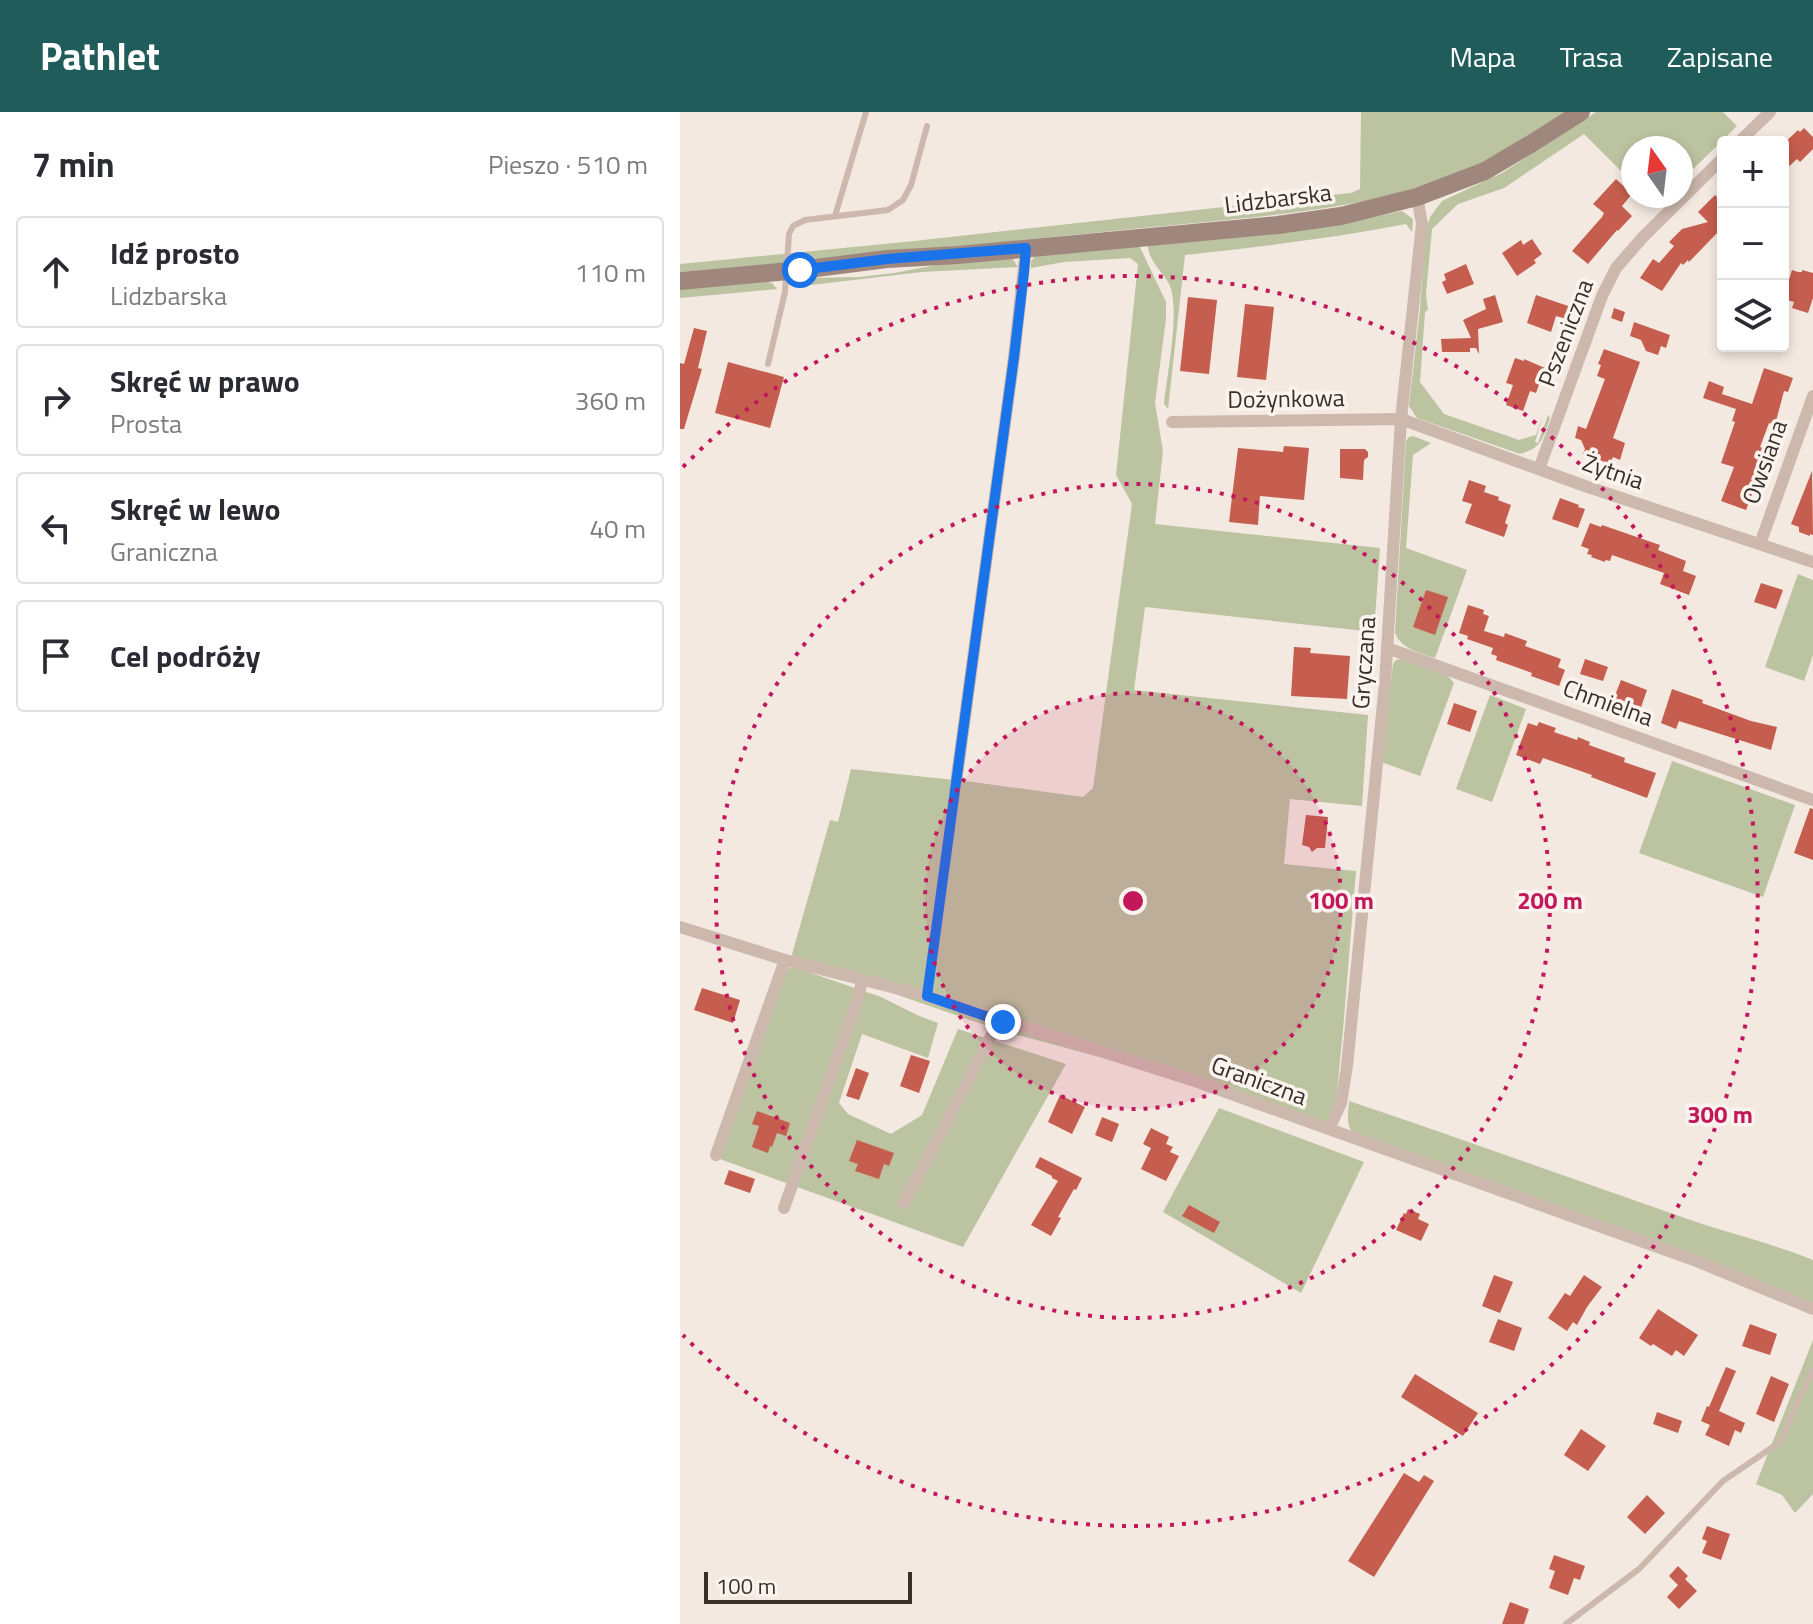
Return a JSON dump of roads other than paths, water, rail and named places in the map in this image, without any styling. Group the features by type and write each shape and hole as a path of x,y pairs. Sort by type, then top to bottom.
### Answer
{"main road":[{"name":"Lidzbarska","path":"680,281 1341,216 1417,197 1485,171 1581,112"}],"street":[{"path":"1745,136 1770,112"},
{"name":"Pszeniczna","path":"1539,469 1602,296 1616,268 1717,164"},
{"name":"Gryczana","path":"1329,1129 1341,1103 1347,1066 1387,648 1401,419 1422,224 1417,197"},
{"path":"927,996 1026,248"},
{"name":"Owsiana","path":"1760,544 1813,396"},
{"name":"Żytnia","path":"1401,419 1585,486 1813,562"},
{"name":"Dożynkowa","path":"1172,422 1401,419"},
{"name":"Chmielna","path":"1387,648 1813,800"},
{"name":"Graniczna","path":"680,927 785,960 927,996 1195,1081 1694,1260 1813,1309"},
{"path":"716,1155 785,960"},
{"path":"784,1208 862,980"},
{"path":"904,1203 999,1021"}],"lane":[{"path":"835,216 866,112"},
{"path":"768,364 793,270 789,234 793,226 805,220 888,210 903,200 911,185 927,126"},
{"path":"1566,1624 1639,1569 1723,1481 1780,1442 1813,1370"}]}
